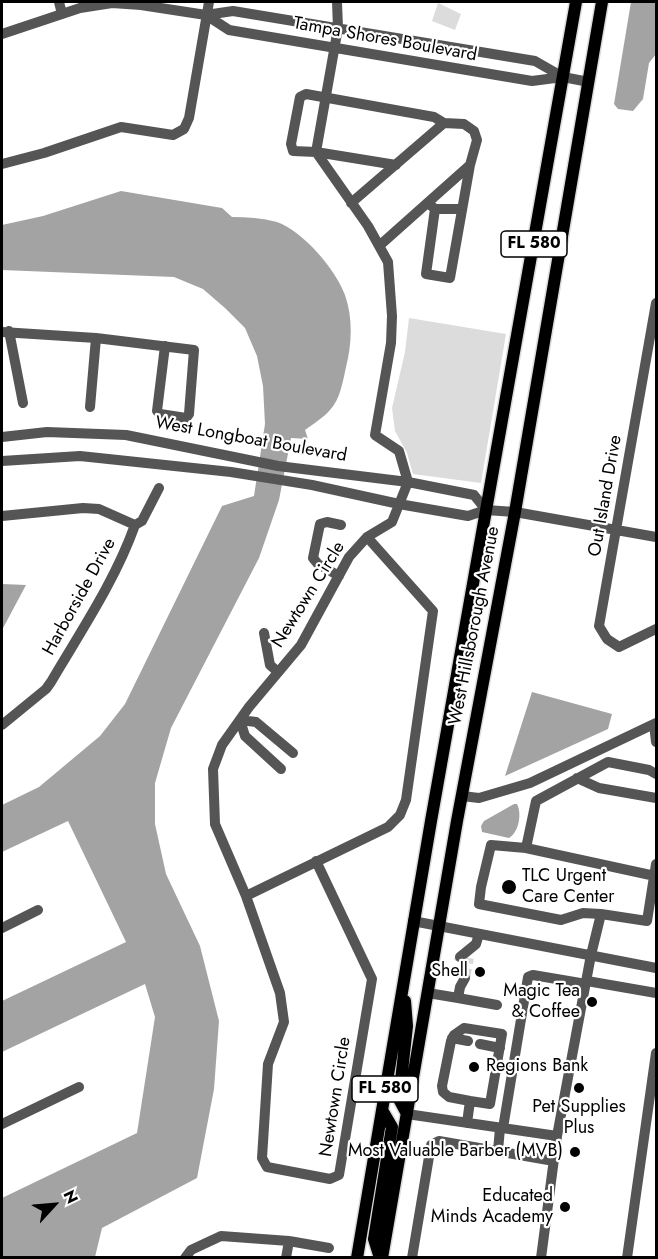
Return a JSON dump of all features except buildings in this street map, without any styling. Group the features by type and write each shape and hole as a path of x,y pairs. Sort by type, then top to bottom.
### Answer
{"main road":[{"name":"West Hillsborough Avenue","path":"357,1257 576,2"},
{"name":"West Hillsborough Avenue","path":"381,1257 462,796 515,512 603,2"},
{"path":"403,984 407,1026 399,1099 407,1114"},
{"path":"381,1257 374,1239 392,1127 382,1110"}],"street":[{"path":"59,2 62,14"},
{"path":"2,164 44,153 121,127 173,135 184,129 189,118 209,2"},
{"path":"337,2 338,28 316,152 388,262 392,343 375,435 399,451 408,482"},
{"name":"Tampa Shores Boulevard","path":"2,34 97,5 125,3 206,15 233,10 535,61 563,77"},
{"name":"Tampa Shores Boulevard","path":"206,15 229,30 532,81 563,77 589,82"},
{"path":"396,165 316,152 293,151 291,144 300,97 306,94 434,117 444,123 464,124 474,131 477,140 470,165 450,278 426,274 431,206"},
{"path":"351,203 444,123"},
{"path":"379,246 431,206 470,165"},
{"path":"431,206 462,209"},
{"name":"Out Island Drive","path":"657,303 599,626 606,639 619,646 657,629"},
{"path":"23,403 5,331 96,338 165,346 194,350 189,414 186,418 160,414 157,411 165,346"},
{"path":"90,407 96,338"},
{"name":"West Longboat Boulevard","path":"2,437 47,432 126,435 236,458 315,471 408,482 474,495 486,510"},
{"name":"West Longboat Boulevard","path":"2,461 80,456 231,472 312,485 468,516 486,510 515,512 657,537"},
{"name":"Newtown Circle","path":"316,861 372,979 339,1175 330,1179 267,1167 262,1158 268,1064 284,1022 280,993 246,896 215,824 213,768 222,745 301,645 350,557 367,537 392,522 408,482"},
{"path":"135,525 142,521 159,488"},
{"name":"Harborside Drive","path":"2,516 83,508 99,509 135,525 111,579 51,682 46,689 2,725"},
{"path":"339,576 318,564 313,558 320,524 327,522 341,525"},
{"name":"Newtown Circle","path":"246,896 388,827 400,814 406,800 433,611 367,537"},
{"path":"264,633 270,665 278,672"},
{"path":"281,769 245,736 240,720 256,722 293,753"},
{"path":"462,796 479,798 530,783 655,723 657,742"},
{"path":"526,848 536,801 608,762 649,770 657,774"},
{"path":"577,778 599,788 657,798"},
{"path":"655,876 526,848 491,845 479,904 561,920 583,913 652,922 657,864"},
{"path":"2,928 38,910"},
{"path":"541,1257 557,1136 591,955 602,914"},
{"path":"414,921 657,968"},
{"path":"465,955 476,944 479,934"},
{"path":"498,1151 528,977 533,975 657,993"},
{"path":"458,998 460,980"},
{"path":"428,993 497,1005"},
{"path":"507,1107 449,1097 443,1092 442,1086 452,1038 459,1031 464,1028 517,1037"},
{"path":"490,1104 502,1034"},
{"path":"452,1038 468,1041"},
{"path":"480,1044 500,1048"},
{"path":"627,1257 657,1053"},
{"path":"2,1124 79,1087"},
{"path":"468,1123 470,1101"},
{"path":"407,1114 557,1136"},
{"path":"412,1257 431,1145 439,1141 554,1161"},
{"path":"186,1257 190,1250 221,1236 289,1241 329,1248"},
{"path":"286,1257 289,1241"}],"shaded area":[{"path":"631,2 656,2 656,54 649,63 643,99 633,111 618,109 614,104"},
{"path":"438,3 461,14 455,30 432,21"},
{"path":"121,191 222,208 232,217 277,222 287,227 308,242 341,285 349,313 350,349 341,390 333,406 305,430 308,439 291,438 279,500 259,558 171,728 155,783 155,824 166,874 200,946 219,1021 214,1089 197,1178 102,1228 95,1257 2,1257 2,1198 137,1133 155,1017 145,984 2,1052 2,1001 126,942 68,821 2,852 2,805 39,787 100,736 125,704 222,506 254,496 265,424 263,386 257,356 245,328 203,289 174,277 2,270 2,225 43,216"},
{"path":"409,318 506,334 481,483 413,474 407,453 395,431 392,408 405,352"},
{"path":"2,584 26,585 2,630"},
{"path":"532,692 612,714 608,729 505,776"},
{"path":"517,804 519,808 519,818 515,832 509,838 482,832 481,826 484,821"}],"tunnel":[{"path":"456,976 460,957"},
{"path":"465,978 469,958"}],"place":[{"name":"TLC Urgent Care Center","path":"509,887"},
{"name":"Shell","path":"480,972"},
{"name":"Magic Tea & Coffee","path":"592,1002"},
{"name":"Regions Bank","path":"474,1067"},
{"name":"Pet Supplies Plus","path":"579,1088"},
{"name":"Most Valuable Barber (MVB)","path":"575,1152"},
{"name":"Educated Minds Academy","path":"565,1207"}]}
